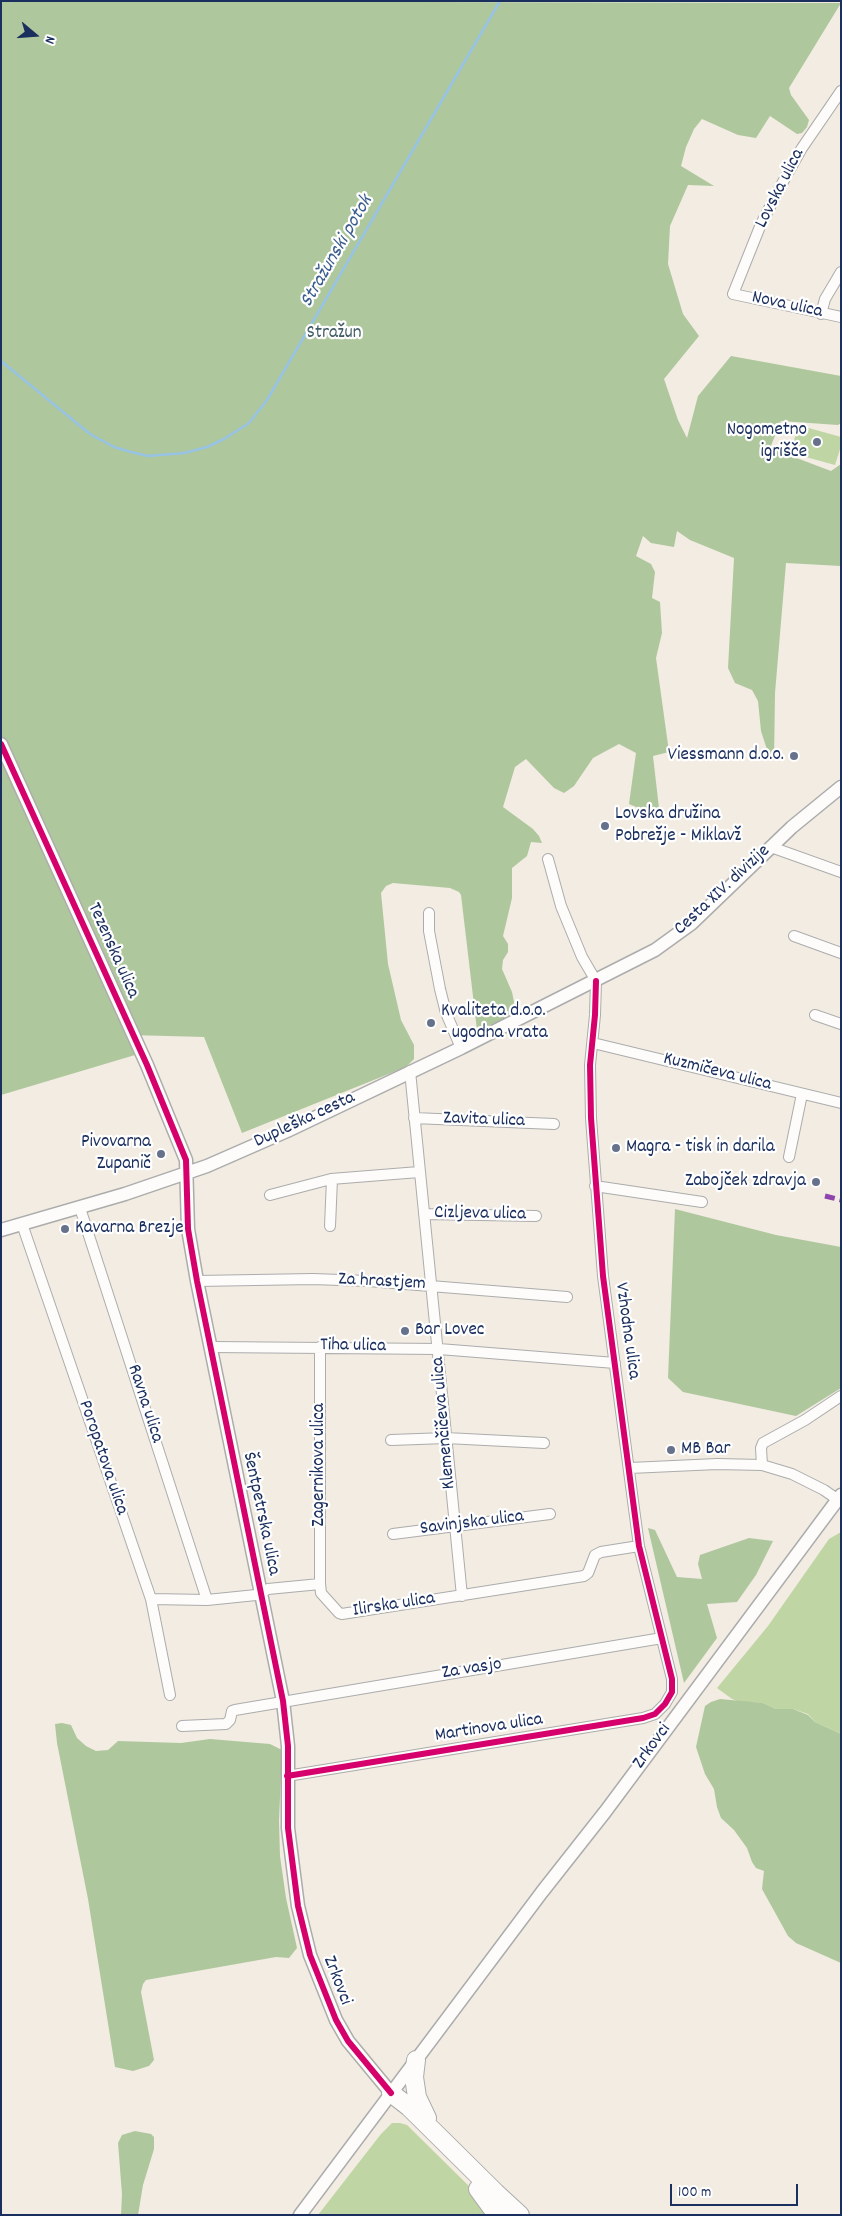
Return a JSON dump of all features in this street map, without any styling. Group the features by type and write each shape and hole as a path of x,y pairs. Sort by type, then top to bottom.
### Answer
{"highway":[{"path":"416,2060 414,2077 417,2097 426,2114 428,2126"},
{"path":"391,2093 409,2106 494,2192 520,2215"},
{"path":"391,2093 402,2116 421,2132 480,2191 497,2215"}],"street":[{"name":"Lovska ulica","path":"733,294 761,224 785,178 802,148 837,104 841,91"},
{"path":"821,314 825,299 841,272"},
{"name":"Nova ulica","path":"733,294 841,317"},
{"name":"Tezenska ulica","path":"1,744 147,1065 185,1154 187,1173"},
{"name":"Cesta XIV. divizije","path":"596,981 655,950 681,932 713,904 771,847 841,787"},
{"path":"771,847 841,872"},
{"path":"548,859 561,906 582,957 596,981"},
{"path":"429,913 429,931 440,989 446,1013 461,1048"},
{"path":"794,936 841,953"},
{"name":"Dupleška cesta","path":"1,1230 80,1208 187,1173 286,1131 461,1048 596,981"},
{"name":"Vzhodna ulica","path":"596,981 590,1065 591,1110 603,1276 639,1546 672,1679"},
{"path":"815,1014 841,1024"},
{"name":"Kuzmičeva ulica","path":"593,1043 841,1103"},
{"name":"Klemenčičeva ulica","path":"410,1072 439,1349 462,1596"},
{"path":"789,1157 802,1094"},
{"name":"Zavita ulica","path":"414,1118 554,1124"},
{"path":"270,1194 332,1179 419,1172"},
{"name":"Šentpetrska ulica","path":"187,1173 188,1229 283,1701 288,1746 287,1805 292,1862"},
{"path":"330,1226 332,1179"},
{"path":"595,1186 702,1202"},
{"name":"Ravna ulica","path":"80,1208 207,1600"},
{"name":"Cizljeva ulica","path":"424,1214 536,1216"},
{"name":"Poropatova ulica","path":"22,1224 151,1599 170,1696"},
{"name":"Za hrastjem","path":"198,1281 313,1279 567,1297"},
{"name":"Tiha ulica","path":"212,1347 439,1349 614,1363"},
{"name":"Zagernikova ulica","path":"320,1347 320,1584"},
{"path":"762,1465 761,1448 763,1443 805,1420 841,1396"},
{"path":"391,1440 446,1438 544,1443"},
{"path":"630,1468 717,1464 762,1465 792,1474 840,1499"},
{"name":"Zrkovci","path":"300,2215 840,1499"},
{"name":"Savinjska ulica","path":"393,1534 550,1514"},
{"name":"Ilirska ulica","path":"320,1584 321,1593 334,1609 342,1614 584,1576 588,1573 595,1555 601,1552 639,1546"},
{"path":"151,1599 207,1600 256,1595 268,1589 320,1584"},
{"name":"Za vasjo","path":"182,1726 226,1724 230,1720 232,1711 283,1701 662,1638"},
{"name":"Martinova ulica","path":"287,1776 643,1718 655,1714 665,1704 672,1692 672,1679"},
{"name":"Zrkovci","path":"292,1862 298,1906 310,1955 336,2020 348,2041 391,2093"}],"green space":[{"name":"Stražun","path":"1,1 841,3 789,88 791,95 809,120 807,127 802,133 797,134 770,116 756,138 738,135 702,119 694,129 686,147 681,166 714,186 688,185 670,226 668,264 683,314 699,336 664,379 678,420 687,438 698,396 731,356 841,376 841,423 838,425 781,421 770,448 831,471 841,464 841,566 786,563 775,693 774,760 770,759 761,731 758,701 752,690 735,683 728,668 734,558 690,540 677,531 674,547 651,543 643,536 636,556 651,564 655,572 652,598 660,602 662,633 656,658 669,752 653,756 660,817 629,804 636,753 619,744 593,758 574,786 564,793 554,788 526,759 515,767 503,807 533,829 542,843 531,842 527,856 512,868 512,898 503,936 508,944 508,952 503,960 502,969 512,992 514,1002 512,1011 505,1019 477,1030 461,895 459,892 450,888 393,883 386,886 381,893 388,964 401,1020 414,1045 414,1059 406,1067 242,1133 204,1037 130,1035 135,1055 1,1095"},
{"name":"Nogometno igrišče","path":"798,425 841,437 841,446 835,465 791,453"},
{"path":"675,1209 776,1235 841,1247 841,1388 796,1416 683,1392 668,1378"},
{"path":"648,1528 655,1530 677,1577 702,1579 698,1564 700,1555 749,1538 773,1541 756,1575 737,1602 707,1604 717,1638 684,1683"},
{"path":"841,1532 841,1734 815,1722 808,1714 793,1709 776,1709 763,1703 740,1702 732,1699 717,1688 768,1626 829,1539"},
{"path":"720,1699 763,1703 776,1709 793,1709 808,1715 815,1722 841,1734 841,1963 796,1943 788,1936 762,1889 764,1871 756,1868 747,1848 734,1830 721,1818 714,1789 705,1774 696,1747 705,1706"},
{"path":"55,1724 71,1725 77,1738 86,1746 96,1751 108,1750 118,1741 181,1743 210,1739 270,1744 282,1750 279,1821 280,1856 286,1898 297,1948 289,1958 276,1957 146,1980 141,1992 154,2060 149,2066 133,2071 115,2067 88,1899 57,1743"},
{"path":"392,2123 407,2125 478,2195 492,2215 318,2215 381,2134"},
{"path":"135,2131 151,2134 154,2137 154,2149 143,2185 138,2215 121,2215 122,2194 118,2143 122,2135"}],"waterway":[{"name":"Stražunski potok","path":"1,361 90,434 114,447 131,452 148,456 184,453 207,447 249,423 267,400 500,1"}],"marked path":[{"path":"825,1196 841,1200"}],"cycle path":[{"path":"1,744 147,1065 186,1160 188,1229 197,1281 283,1701 288,1746 288,1828 298,1906 310,1955 336,2020 348,2041 391,2093"},
{"path":"287,1776 643,1718 655,1714 665,1704 672,1692 672,1679 639,1546 603,1276 591,1118 590,1065 596,981"}],"place":[{"name":"Nogometno igrišče","path":"817,442"},
{"name":"Viessmann d.o.o.","path":"794,756"},
{"name":"Lovska družina Pobrežje - Miklavž","path":"605,826"},
{"name":"Kvaliteta d.o.o. - ugodna vrata","path":"431,1023"},
{"name":"Magra - tisk in darila","path":"616,1148"},
{"name":"Pivovarna Zupanič","path":"161,1154"},
{"name":"Zabojček zdravja","path":"816,1182"},
{"name":"Kavarna Brezje","path":"65,1229"},
{"name":"Bar Lovec","path":"405,1331"},
{"name":"MB Bar","path":"671,1450"}]}
